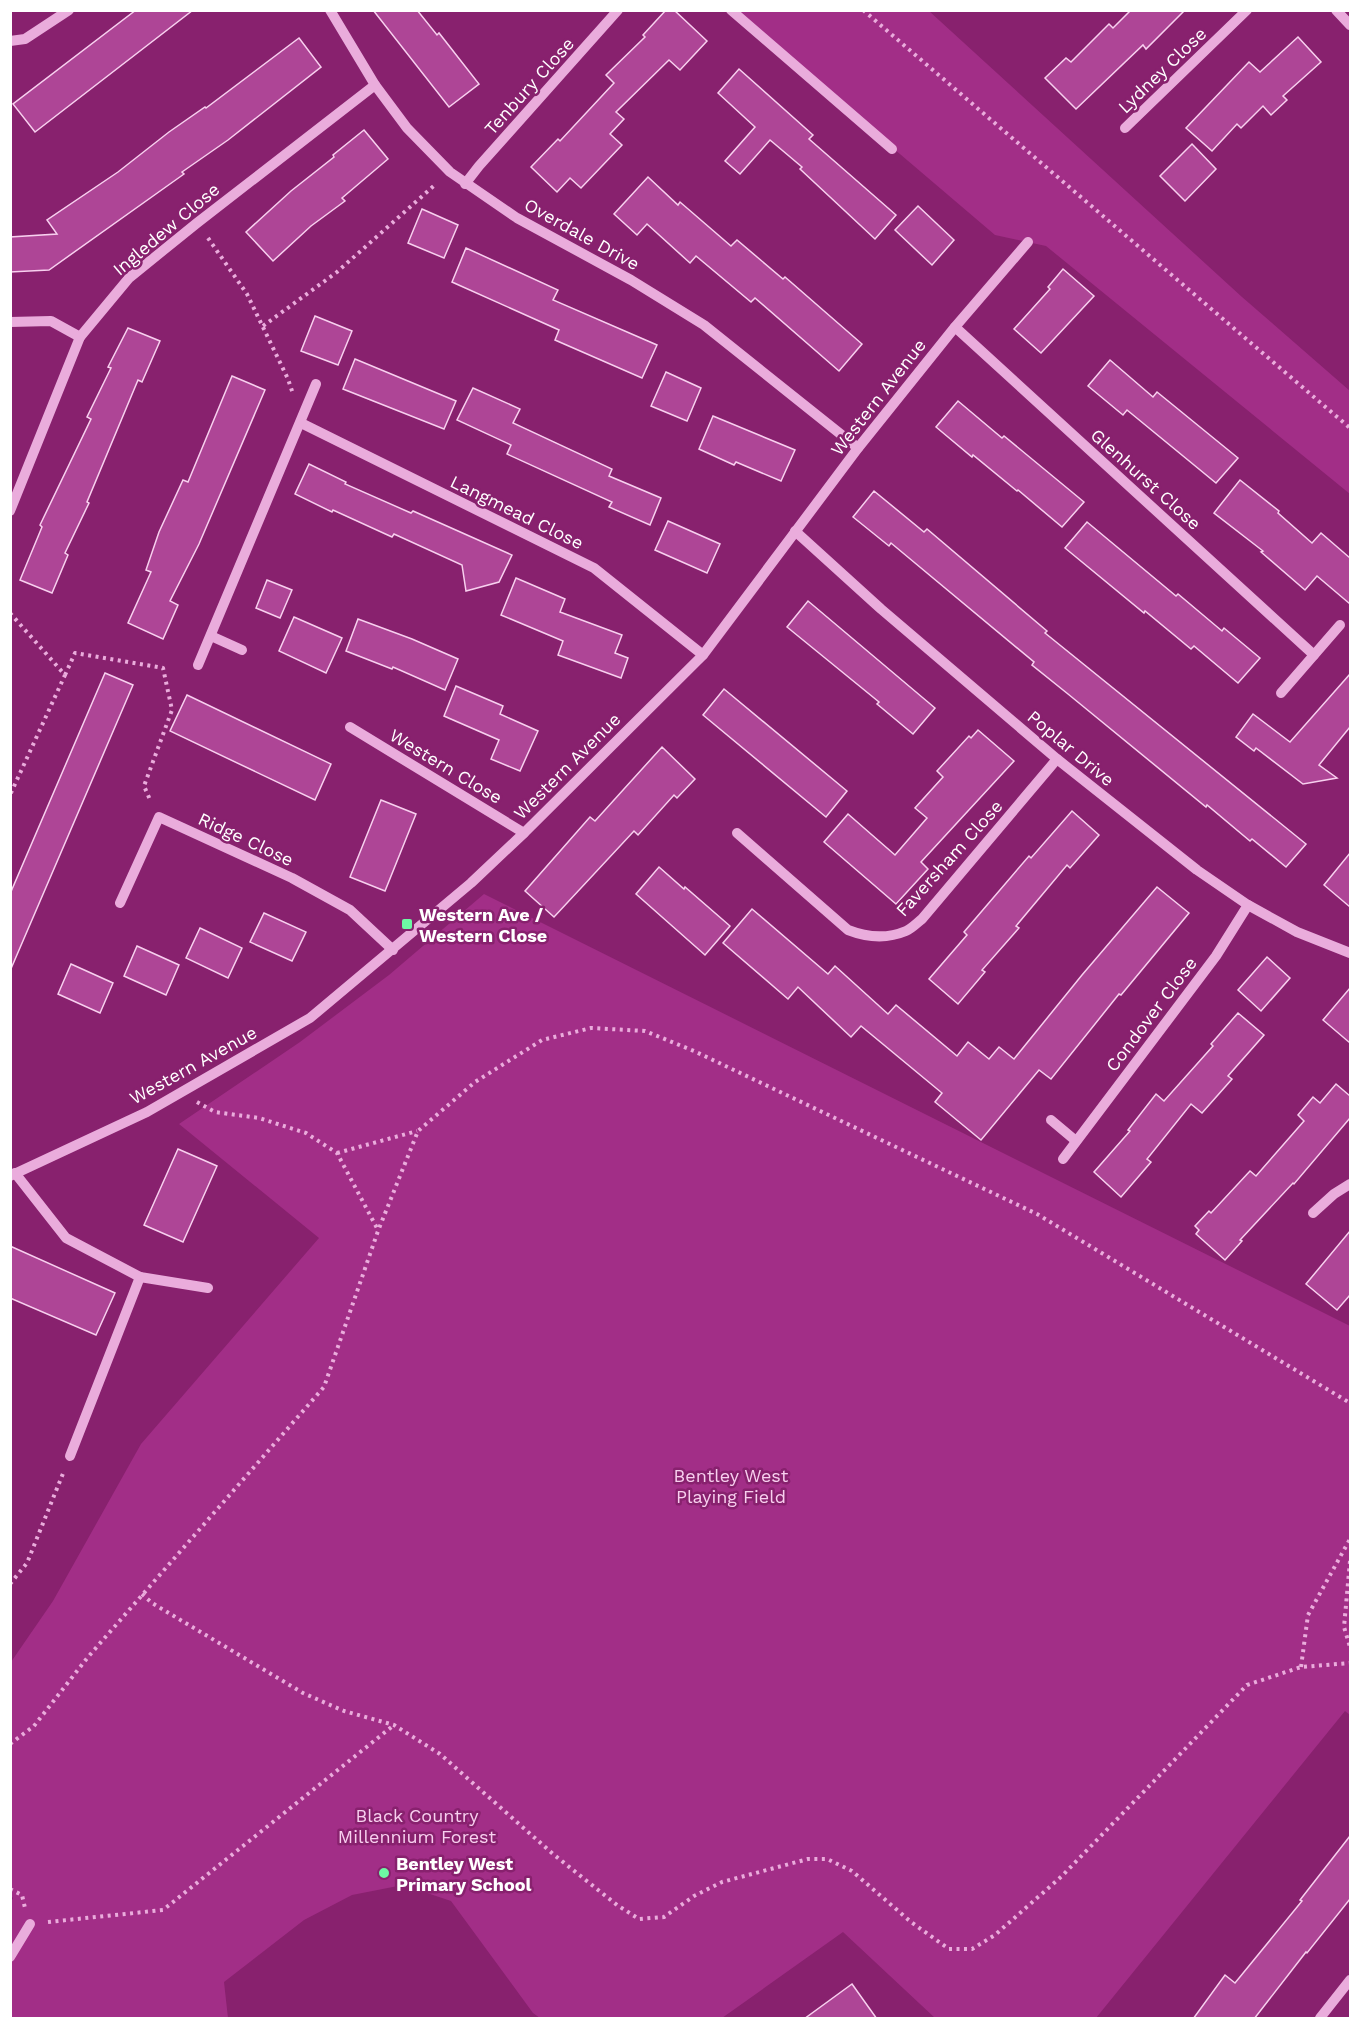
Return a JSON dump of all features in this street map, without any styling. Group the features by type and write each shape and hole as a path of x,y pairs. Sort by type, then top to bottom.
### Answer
{"street":[{"path":"10,41 25,39 69,10"},
{"name":"Overdale Drive","path":"330,10 375,85 407,128 450,172 518,218 631,280 704,325 858,448"},
{"name":"Tenbury Close","path":"465,184 618,10"},
{"path":"731,10 892,149"},
{"name":"Lydney Close","path":"1125,128 1247,10"},
{"path":"1336,10 1350,25"},
{"name":"Ingledew Close","path":"10,511 80,337 129,278 375,85"},
{"name":"Western Avenue","path":"13,1174 147,1112 310,1018 471,883 525,833 703,655 858,448 955,327 1028,242"},
{"path":"10,322 51,321 80,337"},
{"name":"Glenhurst Close","path":"955,327 1314,655"},
{"path":"198,665 316,384"},
{"name":"Langmead Close","path":"301,423 594,568 703,655"},
{"name":"Poplar Drive","path":"795,531 881,609 1057,759 1197,870 1248,905 1297,932 1350,953"},
{"path":"1281,693 1340,625"},
{"path":"211,636 242,650"},
{"name":"Western Close","path":"350,727 525,833"},
{"name":"Faversham Close","path":"737,833 848,930 865,936 883,936 906,931 922,919 1057,759"},
{"path":"120,903 159,817"},
{"name":"Ridge Close","path":"159,817 292,878 351,910 393,950"},
{"name":"Condover Close","path":"1063,1159 1216,956 1248,905"},
{"path":"1051,1120 1076,1141"},
{"path":"13,1174 66,1238 140,1277 208,1288"},
{"path":"1313,1213 1334,1194 1350,1184"},
{"path":"70,1456 140,1277"},
{"path":"10,1958 30,1923"},
{"path":"1320,2019 1350,1980"}],"path":[{"path":"863,10 1350,428"},
{"path":"262,326 337,272 450,172"},
{"path":"197,223 247,294 288,380 301,423"},
{"path":"10,613 65,675"},
{"path":"10,795 75,653 163,668 172,710 144,786 159,817"},
{"path":"337,1153 418,1131 475,1082 542,1040 591,1028 645,1031 694,1051 1037,1214 1350,1402"},
{"path":"180,1093 215,1112 259,1118 306,1133 337,1153 378,1231"},
{"path":"10,1744 34,1726 88,1657 324,1387 378,1231 418,1131"},
{"path":"10,1584 27,1563 70,1456"},
{"path":"1301,1667 1308,1615 1350,1539"},
{"path":"1350,1561 1344,1627 1350,1647"},
{"path":"142,1594 152,1603 303,1693 344,1711 394,1725 440,1754 553,1854 617,1905 639,1919 664,1917 694,1896 722,1882 808,1859 827,1859 852,1871 911,1922 949,1949 972,1949 994,1935 1062,1876 1247,1685 1301,1667 1350,1663"},
{"path":"10,1889 22,1895 30,1923 163,1910 394,1725"}],"green space":[{"path":"732,11 929,11 1242,297 1350,391 1350,494 1046,246 995,235"},
{"name":"Bentley West Playing Field","path":"484,894 1350,1326 1350,1715 1345,1711 1096,2018 935,2018 843,1932 722,2018 540,2018 533,2013 451,1901 403,1885 352,1895 304,1920 224,1982 228,2018 11,2018 10,1904 13,1898 11,1896 11,1662 53,1601 141,1444 319,1238 179,1124 300,1042 389,975"}],"building":[{"path":"136,10 193,10 35,132 13,104"},
{"path":"373,10 417,10 437,35 439,33 479,84 449,107"},
{"path":"666,10 674,10 707,41 680,70 669,60 616,112 624,119 610,134 622,145 581,188 570,178 557,192 531,167 558,139 560,141 614,83 606,75 645,37 643,35"},
{"path":"1131,10 1185,10 1146,49 1143,45 1076,109 1045,78 1066,58 1071,62 1109,24 1113,28"},
{"path":"1298,37 1321,62 1283,96 1287,100 1271,115 1263,106 1241,128 1237,124 1212,151 1186,128 1249,62 1260,72"},
{"path":"299,38 321,67 228,140 182,172 184,174 49,270 10,272 10,237 57,234 47,220 118,172 169,132 206,108"},
{"path":"739,69 813,135 809,139 896,215 875,239 800,169 802,167 770,140 740,174 725,161 755,127 718,93"},
{"path":"364,130 388,159 342,198 345,201 311,226 273,261 246,232"},
{"path":"1192,144 1216,169 1185,201 1160,176"},
{"path":"648,177 678,205 680,202 731,246 737,240 783,279 785,277 862,344 839,371 755,298 751,302 696,256 690,263 647,224 637,235 614,214"},
{"path":"918,206 954,240 932,265 895,230"},
{"path":"422,209 458,225 444,258 408,243"},
{"path":"466,248 558,290 553,300 657,345 642,378 555,340 559,330 452,282"},
{"path":"1063,269 1094,296 1041,353 1014,329 1050,289 1048,287"},
{"path":"315,316 352,331 338,365 301,351"},
{"path":"128,328 160,341 142,382 138,380 87,502 89,503 65,553 68,555 52,593 20,580 42,527 40,525 91,419 87,417 111,368 108,367"},
{"path":"355,359 456,401 444,429 343,389"},
{"path":"1110,360 1153,397 1157,392 1238,458 1216,483 1127,410 1123,415 1088,386"},
{"path":"666,372 701,388 687,421 651,406"},
{"path":"232,376 265,390 199,544 170,601 178,605 163,639 128,623 151,572 146,570 159,532 183,480 188,482"},
{"path":"473,388 520,409 513,423 612,469 609,476 661,498 650,525 609,507 612,502 507,454 511,445 457,420"},
{"path":"958,401 1084,502 1062,527 936,427"},
{"path":"713,416 795,450 781,481 736,462 734,465 699,449"},
{"path":"309,464 346,482 345,484 512,555 499,582 466,591 462,565 394,534 392,537 333,510 332,512 295,494"},
{"path":"1240,480 1279,511 1278,513 1312,543 1321,533 1350,558 1350,604 1317,576 1305,590 1261,552 1263,551 1214,513"},
{"path":"874,491 924,532 927,529 1047,631 1045,633 1306,844 1286,867 1207,805 1206,807 1032,665 1034,662 891,543 889,546 853,517"},
{"path":"668,521 720,544 707,573 655,550"},
{"path":"1087,522 1176,596 1178,594 1222,631 1224,628 1260,658 1238,683 1194,646 1191,649 1145,611 1144,613 1065,548"},
{"path":"516,578 565,599 560,612 622,635 615,653 628,658 621,678 558,655 563,641 501,615"},
{"path":"267,580 292,590 280,618 256,608"},
{"path":"808,601 935,708 913,734 877,704 879,702 787,627"},
{"path":"294,617 342,638 326,673 279,651"},
{"path":"358,619 458,659 445,690 393,667 392,669 346,651"},
{"path":"105,673 133,685 10,971 10,894"},
{"path":"1350,674 1350,727 1319,765 1337,778 1303,784 1256,748 1254,751 1236,737 1253,714 1290,742"},
{"path":"456,686 503,706 500,714 538,731 520,771 491,759 499,740 444,716"},
{"path":"724,689 847,791 826,817 703,715"},
{"path":"187,695 331,764 315,800 170,731"},
{"path":"978,730 1014,761 921,862 928,869 896,904 824,842 848,814 895,855 927,818 915,808 943,777 937,771 969,736 971,738"},
{"path":"662,747 695,779 677,798 674,795 638,835 634,831 554,917 525,891 590,817 595,821"},
{"path":"381,800 416,814 385,891 350,877"},
{"path":"1072,811 1099,835 1070,868 1067,865 1016,926 1019,928 982,970 985,972 958,1004 929,979 967,935 964,932 1029,856 1031,858"},
{"path":"1350,853 1350,907 1324,885"},
{"path":"659,867 730,926 705,955 636,894"},
{"path":"1157,887 1189,913 1121,995 1119,994 1051,1079 1039,1070 981,1140 935,1102 942,1093 861,1026 851,1037 798,987 788,999 723,943 752,909 828,974 835,966 888,1014 896,1005 957,1056 968,1042 989,1059 999,1047 1014,1059"},
{"path":"264,913 306,932 292,961 250,942"},
{"path":"200,928 242,948 228,978 186,958"},
{"path":"137,946 179,965 166,995 124,976"},
{"path":"1267,957 1290,978 1261,1011 1238,990"},
{"path":"71,964 113,983 100,1013 58,994"},
{"path":"1350,988 1350,1043 1323,1020"},
{"path":"1238,1013 1264,1035 1228,1076 1232,1079 1202,1113 1191,1104 1147,1159 1151,1162 1121,1197 1094,1172 1130,1131 1128,1130 1156,1094 1164,1101 1213,1046 1211,1044"},
{"path":"1336,1084 1350,1096 1350,1118 1294,1184 1240,1240 1242,1241 1225,1260 1196,1234 1199,1230 1195,1226 1209,1211 1211,1213 1250,1171 1256,1176 1304,1121 1298,1115 1313,1097 1320,1103"},
{"path":"178,1149 217,1166 183,1242 144,1225"},
{"path":"1350,1231 1350,1295 1337,1310 1306,1284"},
{"path":"10,1246 115,1293 96,1335 10,1298"},
{"path":"1350,1836 1350,1899 1254,2019 1193,2019 1225,1975 1235,1983 1302,1901 1300,1900"},
{"path":"852,1984 877,2019 804,2019"}],"place":[{"name":"Western Ave / Western Close","path":"407,924"},
{"name":"Bentley West Primary School","path":"384,1873"}],"park label":[{"name":"Black Country Millennium Forest","path":"417,1825"}]}
